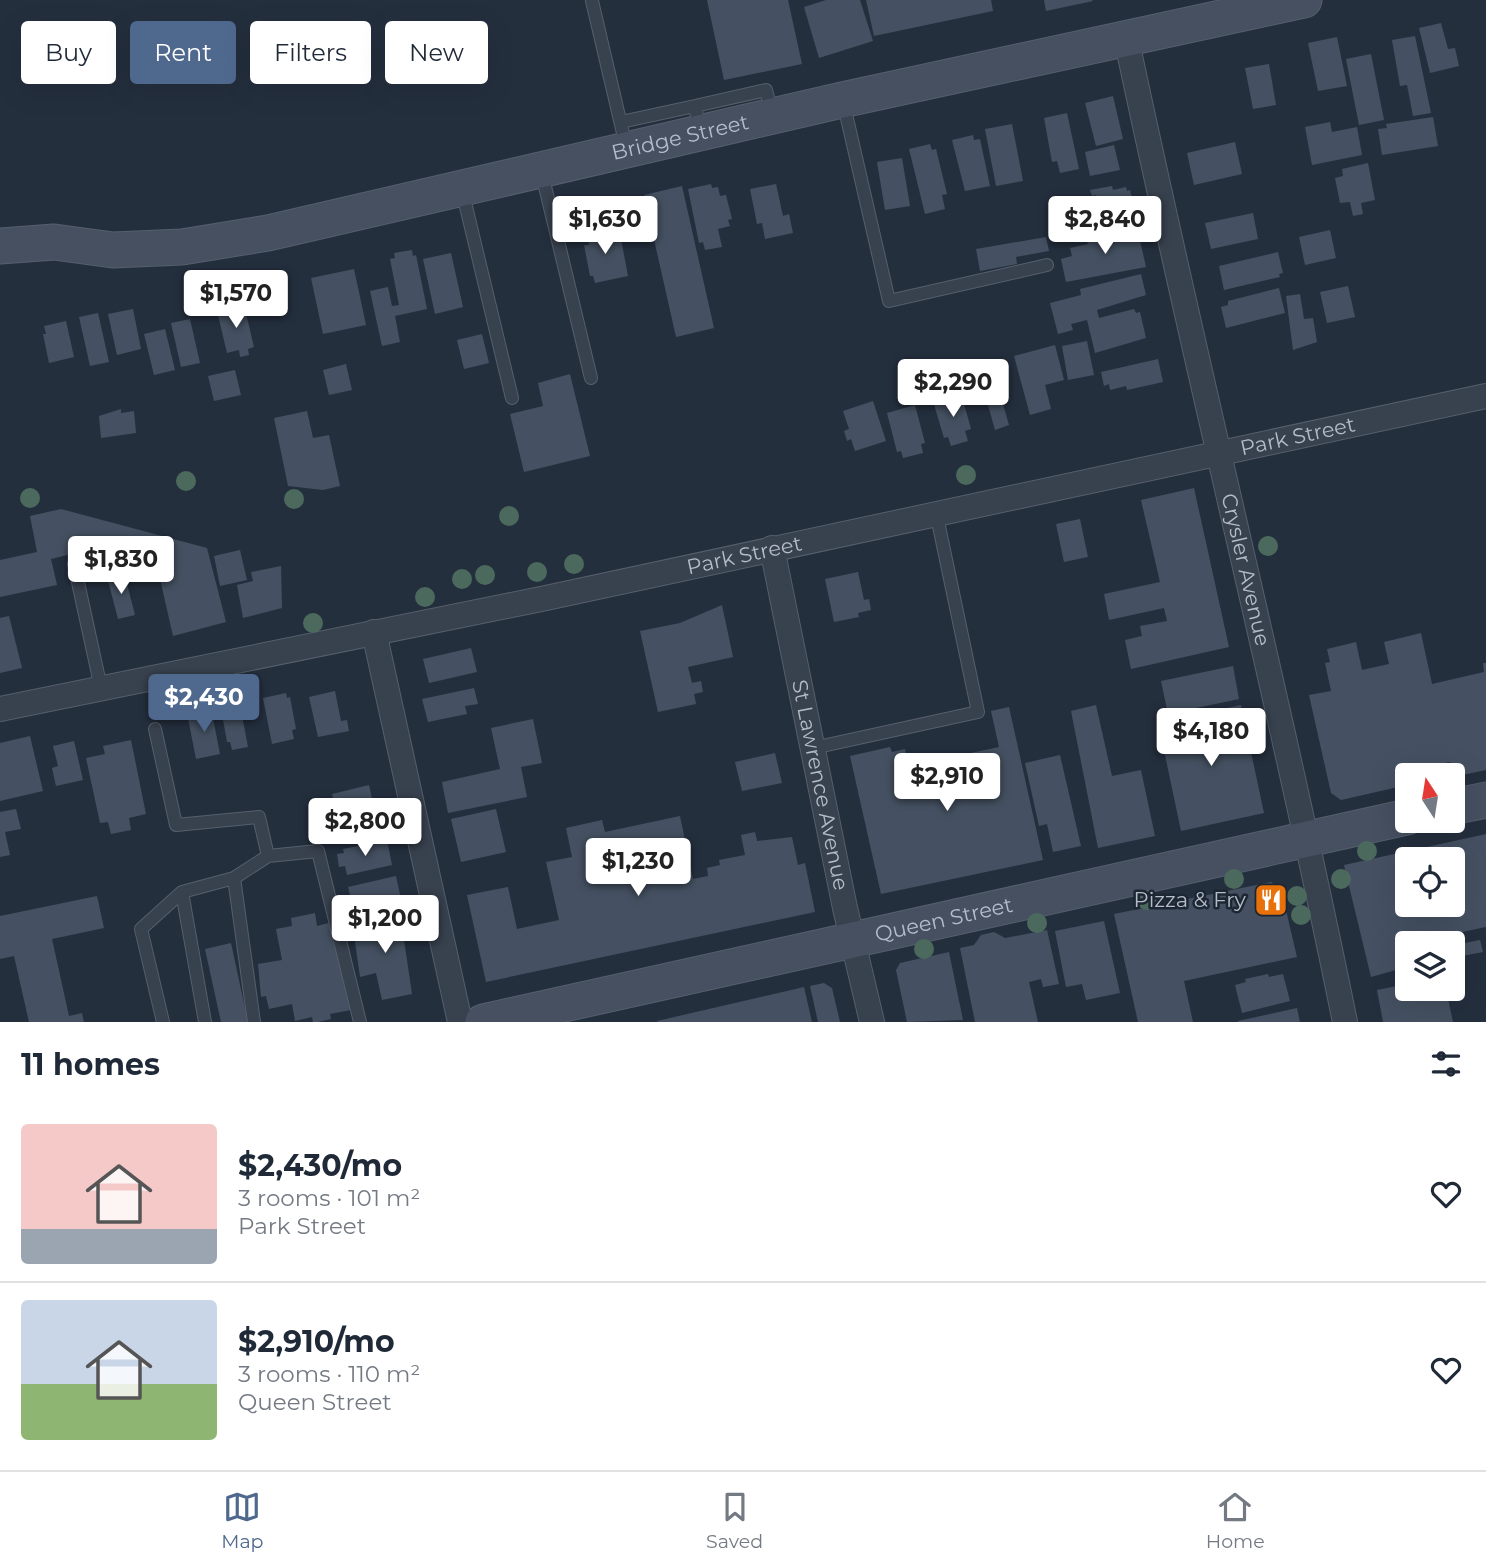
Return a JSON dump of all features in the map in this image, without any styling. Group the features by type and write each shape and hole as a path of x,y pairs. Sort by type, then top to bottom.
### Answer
{"main road":[{"name":"Bridge Street","path":"0,246 54,242 113,250 182,247 268,233 541,170 624,136 697,120 772,117 1304,0"},
{"name":"Bridge Street","path":"0,223 20,227 54,242"},
{"path":"1465,804 1486,800"},
{"name":"Queen Street","path":"483,1022 591,1010 853,939 1395,820"}],"street":[{"name":"Crysler Avenue","path":"1126,37 1307,838 1345,1022"},
{"name":"Park Street","path":"0,709 1486,396"},
{"name":"St Lawrence Avenue","path":"772,548 872,1022"},
{"path":"374,632 460,1022"}],"lane":[{"path":"592,1 624,136"},
{"path":"842,100 890,301 1047,265"},
{"path":"541,170 590,378"},
{"path":"462,188 512,398"},
{"path":"813,748 978,712 936,512"},
{"path":"74,564 101,688"},
{"path":"155,729 176,825 259,817 268,856"},
{"path":"163,1022 141,929 182,892 233,878 268,856 318,851 360,1022"},
{"path":"233,878 254,1022"},
{"path":"182,892 205,1022"}],"building":[{"path":"707,0 788,0 802,64 724,80"},
{"path":"826,0 860,0 873,41 819,58 804,7"},
{"path":"866,0 991,0 993,11 874,36"},
{"path":"1044,0 1092,0 1093,1 1046,11"},
{"path":"1441,23 1448,49 1455,48 1459,66 1430,73 1419,28"},
{"path":"1415,36 1431,113 1413,116 1407,85 1400,86 1392,40"},
{"path":"1337,37 1347,86 1318,91 1308,43"},
{"path":"1371,54 1384,120 1359,125 1346,59"},
{"path":"1269,64 1276,105 1253,109 1245,68"},
{"path":"1113,96 1123,139 1096,146 1085,103"},
{"path":"1067,113 1079,169 1060,173 1057,161 1052,162 1044,118"},
{"path":"1433,117 1438,146 1382,155 1378,129 1387,128 1386,124"},
{"path":"1330,122 1332,132 1357,127 1362,155 1312,165 1305,127"},
{"path":"1012,124 1023,181 996,186 985,129"},
{"path":"973,135 974,140 980,139 990,186 965,191 952,140"},
{"path":"1235,142 1242,174 1194,185 1187,153"},
{"path":"930,144 932,150 936,149 947,194 942,195 945,209 925,214 909,149"},
{"path":"1114,145 1120,170 1090,176 1085,152"},
{"path":"902,158 910,206 885,210 877,162"},
{"path":"1368,163 1375,200 1361,203 1363,214 1353,216 1350,202 1340,203 1335,178 1343,176 1342,169"},
{"path":"711,184 712,188 718,187 720,196 726,195 732,219 728,220 730,226 718,229 722,247 705,250 703,242 699,243 688,189"},
{"path":"776,184 783,216 789,214 793,233 765,239 762,223 757,224 750,189"},
{"path":"682,186 714,328 676,337 644,195"},
{"path":"1112,186 1113,190 1126,187 1127,191 1130,190 1134,206 1127,208 1128,212 1101,218 1096,195 1092,196 1090,190"},
{"path":"1253,213 1258,239 1211,249 1205,223"},
{"path":"1137,227 1146,267 1066,282 1061,259 1072,256 1070,248 1100,239 1099,235"},
{"path":"615,228 617,239 621,239 628,276 595,283 593,276 590,276 584,245 589,245 587,233"},
{"path":"1330,230 1336,258 1305,265 1299,237"},
{"path":"1046,237 1049,251 1016,257 1017,264 980,271 976,249"},
{"path":"412,250 413,256 416,255 427,309 395,316 400,342 382,346 370,291 388,287 392,306 399,305 390,259 395,258 394,253"},
{"path":"1278,252 1283,273 1279,274 1280,277 1224,290 1219,266"},
{"path":"451,253 463,307 435,314 423,259"},
{"path":"354,269 366,325 323,334 311,278"},
{"path":"1141,274 1146,295 1097,310 1099,318 1134,309 1136,313 1140,312 1146,338 1095,353 1087,320 1071,324 1073,330 1058,334 1050,303 1081,295 1080,289"},
{"path":"1348,286 1355,317 1327,323 1320,292"},
{"path":"1279,288 1285,313 1226,328 1221,307 1228,305 1228,301"},
{"path":"1300,294 1304,319 1313,318 1317,342 1293,350 1286,296"},
{"path":"244,305 254,347 248,349 249,355 240,357 239,350 227,353 217,311"},
{"path":"133,309 141,349 117,355 108,314"},
{"path":"98,313 109,362 90,366 79,317"},
{"path":"190,319 200,363 181,367 171,323"},
{"path":"66,321 74,357 49,363 44,326"},
{"path":"165,329 175,370 154,375 144,334"},
{"path":"482,334 489,363 464,369 457,340"},
{"path":"1087,341 1094,375 1068,380 1062,346"},
{"path":"1055,345 1064,380 1045,385 1051,409 1030,415 1014,356"},
{"path":"1158,359 1163,382 1127,390 1126,386 1110,390 1109,384 1104,386 1101,372"},
{"path":"346,364 352,390 329,395 323,370"},
{"path":"992,366 1009,425 995,430 978,370"},
{"path":"235,370 241,395 214,401 208,376"},
{"path":"570,374 590,456 524,472 510,414 543,406 538,383"},
{"path":"961,393 971,429 965,431 968,441 951,446 948,437 944,438 933,401"},
{"path":"873,401 886,441 855,451 851,439 847,441 844,431 849,429 843,411"},
{"path":"915,405 925,443 921,444 923,453 903,458 901,451 897,452 887,413"},
{"path":"121,409 121,413 134,411 136,433 101,438 99,416"},
{"path":"307,411 313,438 329,435 340,486 323,490 288,486 274,418"},
{"path":"1194,488 1229,647 1131,669 1125,640 1142,636 1140,626 1167,621 1164,608 1109,620 1104,594 1160,582 1141,500"},
{"path":"61,509 207,548 226,622 173,636 153,548 99,561 96,548 51,559 57,585 0,597 0,560 37,552 30,516"},
{"path":"1080,519 1088,557 1064,562 1056,524"},
{"path":"240,550 247,580 220,586 214,556"},
{"path":"281,566 282,608 243,618 237,585 253,581 251,572"},
{"path":"124,572 135,615 118,619 107,577"},
{"path":"858,572 864,600 869,599 871,610 858,613 859,617 834,622 825,579"},
{"path":"722,605 733,657 688,667 692,683 701,681 703,692 694,694 696,704 658,712 640,631 680,623"},
{"path":"9,616 22,668 0,673 0,618"},
{"path":"1421,633 1432,684 1484,672 1483,663 1486,663 1486,770 1465,774 1465,763 1395,763 1395,788 1341,800 1331,793 1309,695 1331,691 1325,663 1330,662 1327,649 1356,642 1362,670 1389,664 1384,642"},
{"path":"471,648 477,672 429,683 423,659"},
{"path":"1233,666 1239,699 1168,714 1161,681"},
{"path":"474,688 478,704 465,706 467,714 428,722 422,699"},
{"path":"335,691 341,721 347,720 349,731 318,737 309,697"},
{"path":"286,693 287,698 290,697 296,729 292,730 294,739 272,744 263,698"},
{"path":"238,694 248,747 232,750 230,742 227,742 219,698"},
{"path":"1096,705 1112,776 1141,770 1155,836 1098,848 1071,711"},
{"path":"1241,705 1264,813 1181,831 1158,722"},
{"path":"1009,707 1043,860 881,894 850,756 890,747 892,752 905,749 909,766 999,747 991,711"},
{"path":"211,708 220,754 196,759 187,713"},
{"path":"533,719 542,763 521,767 527,797 448,813 442,782 500,769 491,728"},
{"path":"30,736 43,791 0,801 0,743"},
{"path":"131,740 146,814 129,818 131,830 111,834 108,822 100,823 86,758 105,754 103,746"},
{"path":"74,741 83,780 56,786 52,768 58,766 53,746"},
{"path":"775,753 782,783 742,791 735,762"},
{"path":"1060,755 1081,846 1053,852 1047,824 1039,826 1025,763"},
{"path":"369,785 374,807 362,810 363,814 338,820 332,794"},
{"path":"16,809 21,829 5,832 10,855 0,857 0,812"},
{"path":"496,809 506,852 461,862 451,819"},
{"path":"680,816 693,879 708,876 707,868 720,865 719,860 745,855 741,835 755,832 757,841 792,837 798,865 805,863 815,912 486,982 467,895 508,887 517,929 559,920 546,862 572,857 566,828 602,820 605,832"},
{"path":"1486,834 1486,927 1465,931 1395,931 1395,970 1371,977 1344,865 1395,854 1395,917 1465,917 1465,847 1426,847"},
{"path":"387,840 392,865 347,875 345,866 339,867 337,854 344,853 343,849"},
{"path":"396,876 401,899 354,912 348,887"},
{"path":"1271,882 1281,889 1297,957 1184,981 1193,1022 1138,1022 1114,914"},
{"path":"97,896 104,928 52,939 69,1016 82,1013 84,1022 29,1022 14,956 0,959 0,916"},
{"path":"407,912 412,939 404,940 412,994 382,1000 376,973 360,977 353,928 398,918 397,914"},
{"path":"315,913 317,926 332,922 351,1010 330,1014 331,1019 318,1022 313,1022 312,1017 295,1021 292,1004 269,1009 266,996 261,997 258,964 282,960 276,929 292,926 291,918"},
{"path":"1104,921 1120,993 1086,1000 1082,984 1066,987 1055,931"},
{"path":"1047,930 1059,984 1043,987 1041,979 1029,982 1038,1022 975,1022 960,948 974,945 981,935 994,932 1005,938"},
{"path":"1480,940 1483,952 1465,955 1465,943"},
{"path":"231,943 248,1022 221,1022 205,949"},
{"path":"949,952 963,1020 907,1022 896,970 900,963"},
{"path":"1268,974 1269,977 1283,974 1290,1001 1242,1013 1235,985 1246,982 1245,979"},
{"path":"824,983 832,988 840,1022 818,1022 810,986"},
{"path":"1395,986 1395,1001 1449,1001 1453,1022 1383,1022 1377,990"},
{"path":"804,987 812,1022 657,1021"},
{"path":"1297,1008 1300,1022 1238,1022 1238,1021"}],"place":[{"name":"Pizza & Fry","path":"1271,900"}]}
